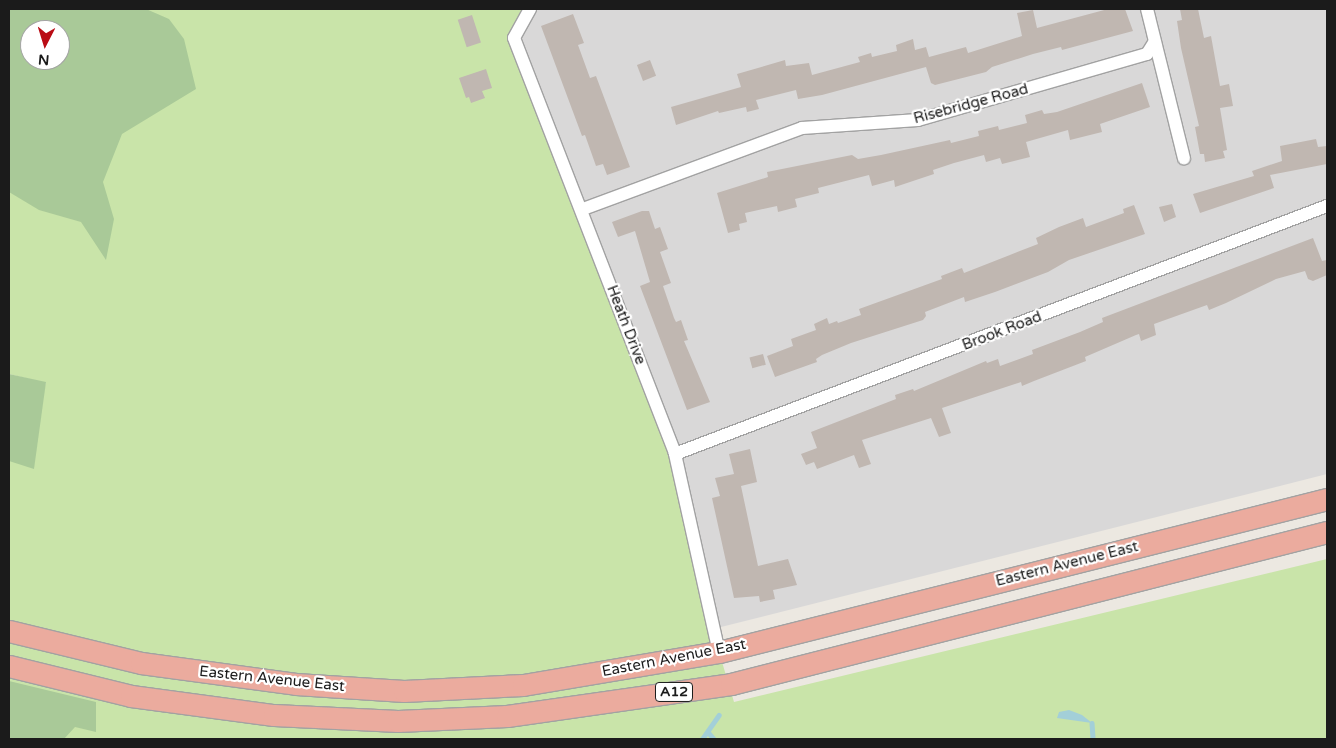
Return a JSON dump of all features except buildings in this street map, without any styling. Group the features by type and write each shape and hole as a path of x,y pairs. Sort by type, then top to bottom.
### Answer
{"highway":[{"name":"Eastern Avenue East","path":"9,631 141,663 222,675 404,691 523,685 719,652 1327,499"},
{"name":"Eastern Avenue East","path":"9,666 131,696 274,715 398,721 507,716 731,684 1327,532"}],"street":[{"name":"Heath Drive","path":"530,9 514,38 583,210 675,454 719,652"},
{"path":"1147,9 1184,158"},
{"name":"Risebridge Road","path":"583,210 802,128 918,120 1147,54 1154,43"},
{"name":"Brook Road","path":"675,454 1327,206"}],"shaded area":[{"path":"530,9 1327,9 1327,474 713,629 514,38"}],"green space":[{"path":"9,9 530,9 514,38 675,454 719,652 734,702 1327,559 1327,739 9,739 9,460 46,383 9,374"},
{"path":"9,9 146,9 169,19 184,39 196,89 122,134 103,182 114,219 106,260 81,222 39,210 9,192"},
{"path":"9,374 46,382 34,469 9,461"},
{"path":"9,681 96,702 96,732 75,727 64,739 9,739"}],"water":[{"path":"1069,710 1082,715 1092,723 1057,718 1059,712"}],"waterway":[{"path":"702,739 719,715"},
{"path":"1092,723 1093,739"},
{"path":"708,732 714,739"}]}
